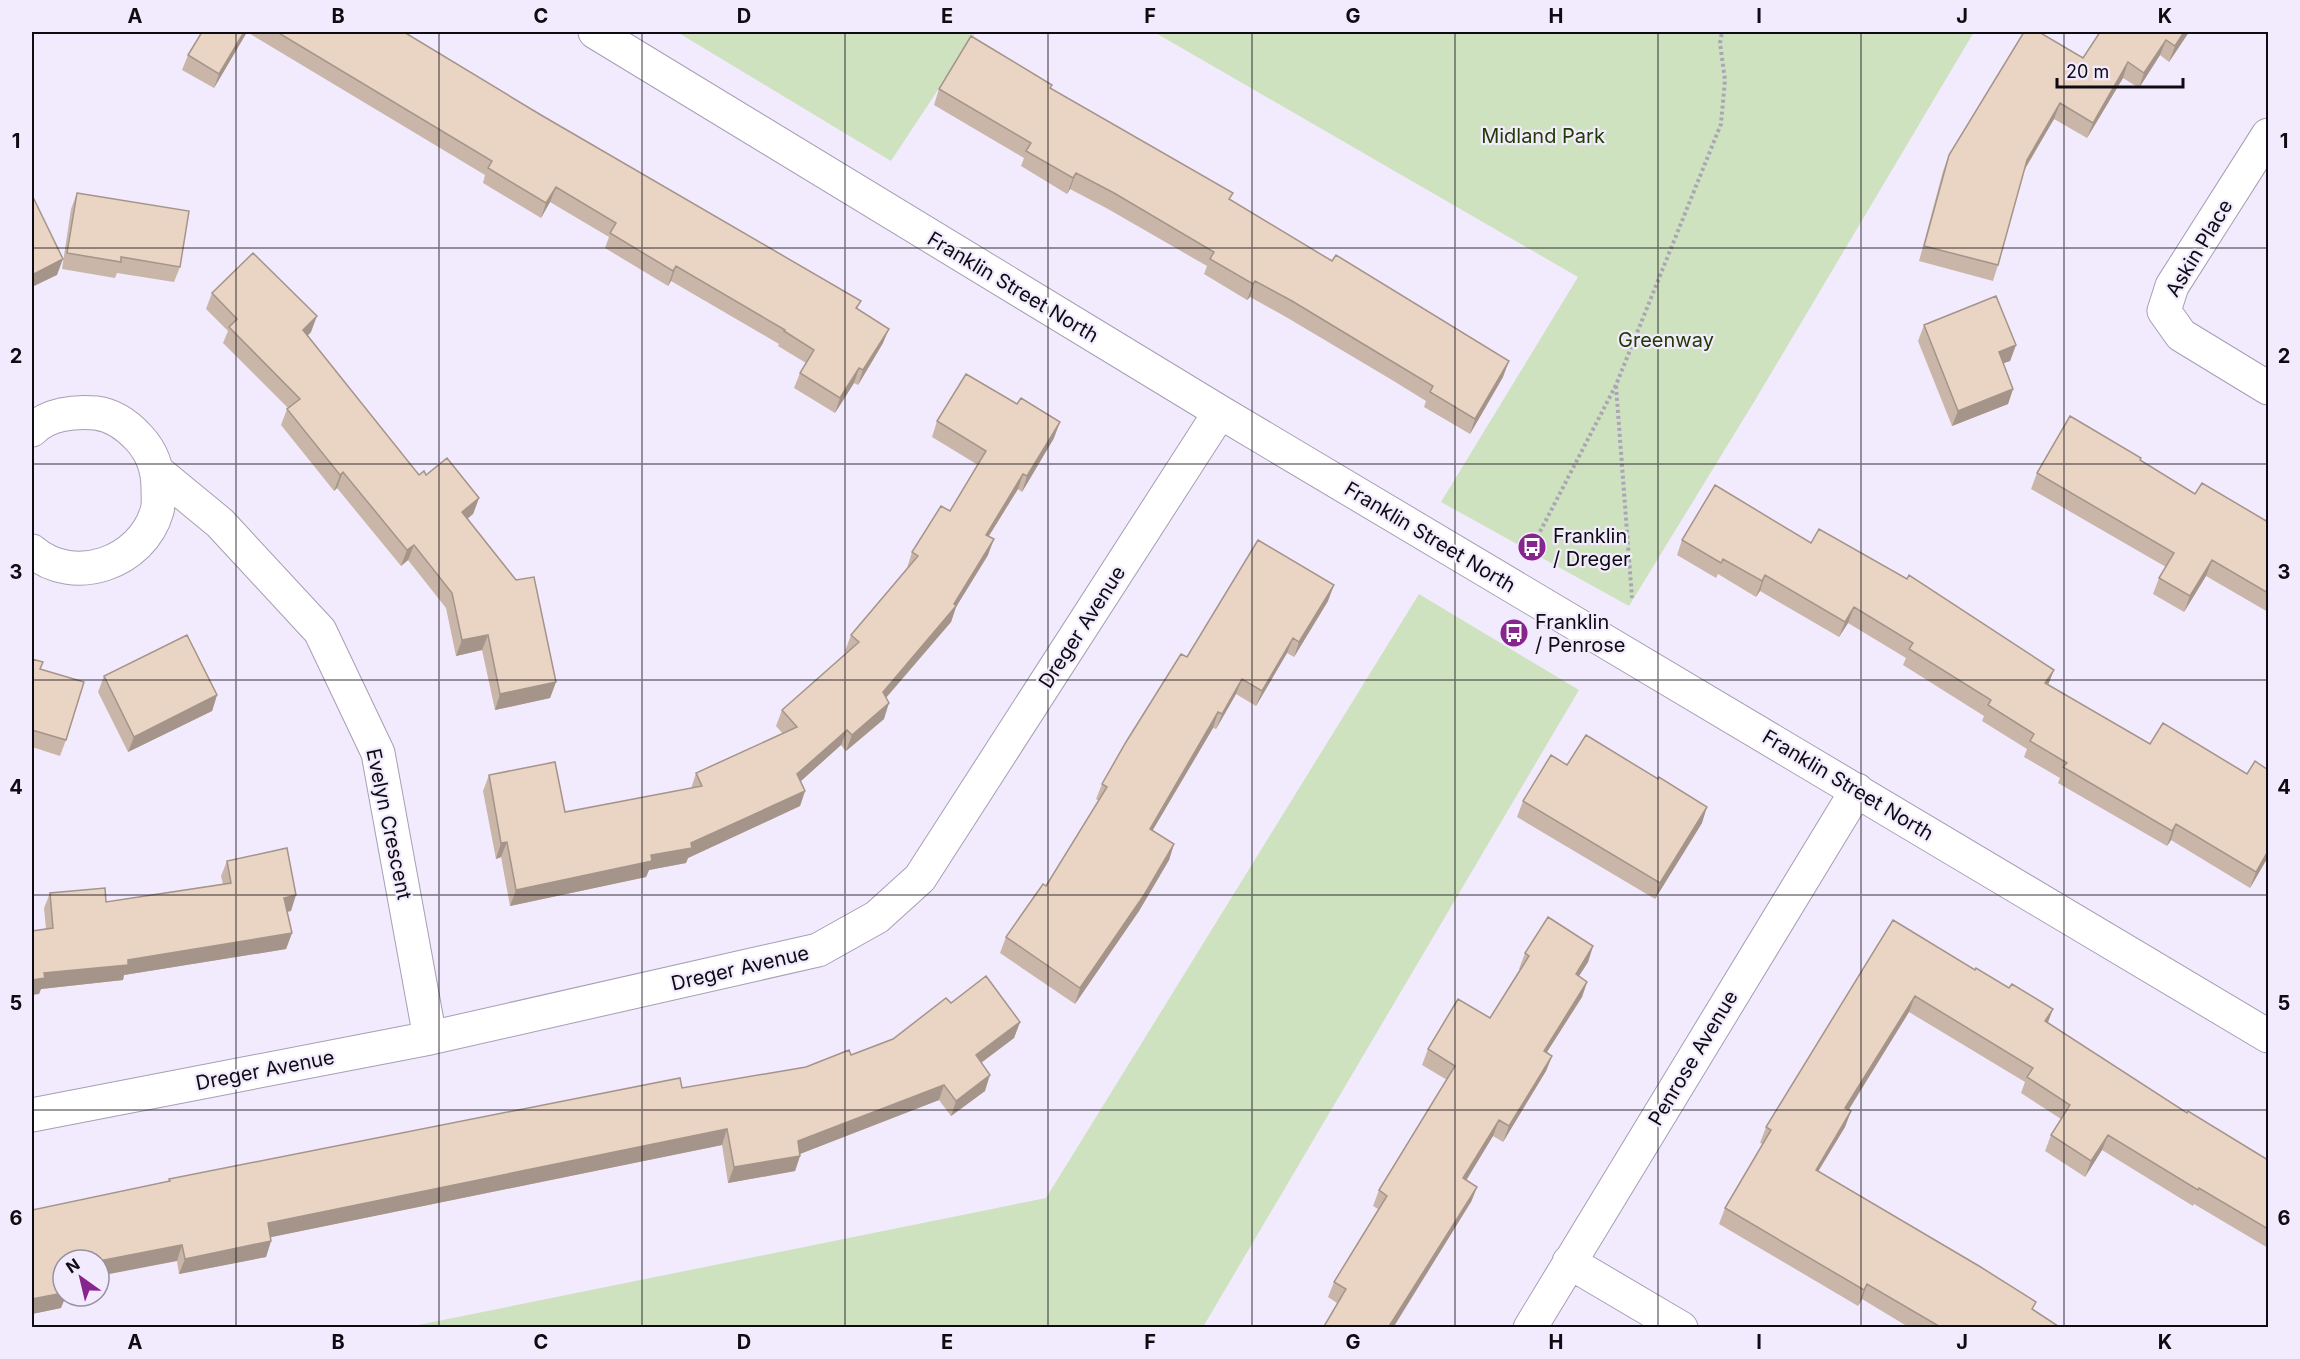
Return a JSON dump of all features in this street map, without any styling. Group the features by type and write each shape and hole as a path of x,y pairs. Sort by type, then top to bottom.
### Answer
{"street":[{"name":"Franklin Street North","path":"595,32 1220,412 2268,1036"},
{"name":"Askin Place","path":"2268,135 2172,286 2164,311 2181,335 2268,388"},
{"name":"Evelyn Crescent","path":"32,430 39,423 76,411 104,414 129,427 147,447 158,472 158,509 146,535 127,554 96,568 68,568 40,558 32,550"},
{"name":"Dreger Avenue","path":"32,1114 430,1038 818,950 877,917 920,878 1220,412"},
{"name":"Evelyn Crescent","path":"158,472 220,523 320,631 378,753 430,1038"},
{"name":"Penrose Avenue","path":"1530,1328 1857,790"},
{"path":"1569,1262 1681,1328"}],"path":[{"path":"1511,585 1616,385 1721,124 1725,80 1720,43 1722,32"},
{"path":"1616,385 1632,598"}],"green space":[{"path":"677,32 976,32 891,161"},
{"name":"Greenway","path":"1154,32 1974,32 1757,397 1629,606 1441,502 1578,277"},
{"path":"1419,594 1579,690 1203,1327 408,1327 1046,1198"}],"building":[{"path":"202,32 244,32 219,74 188,55"},
{"path":"277,32 404,32 541,115 861,301 856,308 889,329 863,370 859,368 840,398 800,373 814,350 785,330 676,266 673,271 610,233 616,223 556,187 546,203 488,168 492,161"},
{"path":"2024,32 2039,32 2083,58 2100,32 2184,32 2175,46 2166,40 2144,73 2128,62 2093,123 2060,103 2027,160 1998,265 1924,246 1949,155"},
{"path":"971,36 1052,85 1050,88 1233,193 1229,199 1332,261 1336,255 1509,361 1475,419 1430,392 1433,386 1292,301 1255,281 1253,284 1210,259 1214,252 1114,193 1076,173 1073,178 1026,151 1031,143 939,89"},
{"path":"77,193 189,211 180,267 121,257 121,262 67,253"},
{"path":"32,195 63,259 32,275"},
{"path":"253,253 317,316 303,330 419,475 424,471 426,475 447,458 479,498 462,512 516,580 534,577 556,682 500,694 488,635 462,640 452,593 414,545 407,550 343,472 340,475 287,409 300,399 229,327 237,319 212,293"},
{"path":"1996,296 2016,345 1999,352 2013,389 1958,411 1924,325"},
{"path":"966,374 1017,404 1021,398 1060,422 1027,476 1023,474 986,535 994,539 954,604 956,606 883,692 889,703 852,735 847,730 797,774 805,791 691,843 692,848 651,855 652,861 516,890 507,842 501,843 489,775 555,762 565,812 702,786 696,773 797,727 782,710 859,642 851,635 918,556 912,552 941,506 950,511 986,451 937,421"},
{"path":"2070,416 2141,458 2140,460 2195,494 2202,483 2268,522 2268,593 2212,560 2190,596 2159,578 2174,553 2037,473"},
{"path":"1715,485 1811,543 1819,529 1907,579 1909,575 2054,670 2045,683 2150,744 2163,723 2247,774 2255,761 2268,770 2268,851 2256,872 2176,824 2172,831 2063,767 2067,763 2030,741 2034,734 1988,705 1991,700 1909,649 1913,643 1854,607 1845,622 1765,575 1762,581 1723,559 1721,563 1682,540"},
{"path":"1258,540 1334,585 1299,642 1293,638 1262,691 1242,679 1222,714 1218,712 1150,829 1174,844 1144,895 1080,988 1006,937 1043,884 1046,886 1107,787 1102,784 1126,742 1181,654 1187,657"},
{"path":"187,635 217,695 134,737 104,676"},
{"path":"32,659 43,662 40,669 84,682 66,740 32,730"},
{"path":"1586,735 1707,807 1660,883 1523,801 1551,755 1567,765"},
{"path":"287,848 296,895 284,898 292,933 128,960 128,965 44,973 45,978 32,980 32,931 53,928 50,893 105,888 106,902 231,883 227,861"},
{"path":"1548,917 1593,946 1576,974 1587,982 1544,1051 1552,1056 1509,1126 1499,1120 1463,1178 1477,1187 1388,1328 1323,1328 1346,1289 1334,1282 1387,1196 1379,1190 1455,1066 1428,1049 1458,999 1490,1018 1529,956 1525,953"},
{"path":"1893,920 1975,970 1976,968 2009,988 2012,984 2053,1009 2045,1021 2187,1113 2188,1111 2268,1160 2268,1229 2199,1188 2198,1190 2108,1135 2091,1161 2051,1135 2070,1105 2027,1077 2033,1068 1915,996 1845,1108 1851,1111 1816,1170 2036,1302 2032,1309 2061,1328 1942,1328 1867,1284 1864,1290 1725,1208 1771,1130 1766,1127"},
{"path":"986,976 1020,1022 976,1055 990,1075 956,1101 944,1085 798,1141 800,1156 734,1167 727,1129 268,1223 271,1241 185,1259 182,1245 111,1259 111,1248 51,1248 51,1295 32,1299 32,1210 170,1181 169,1179 680,1078 682,1088 806,1067 849,1050 851,1055 893,1039 946,998 951,1003"}],"place":[{"name":"Franklin / Dreger","path":"1532,547"},
{"name":"Franklin / Penrose","path":"1514,633"}],"park label":[{"name":"Midland Park","path":"1543,136"}]}
